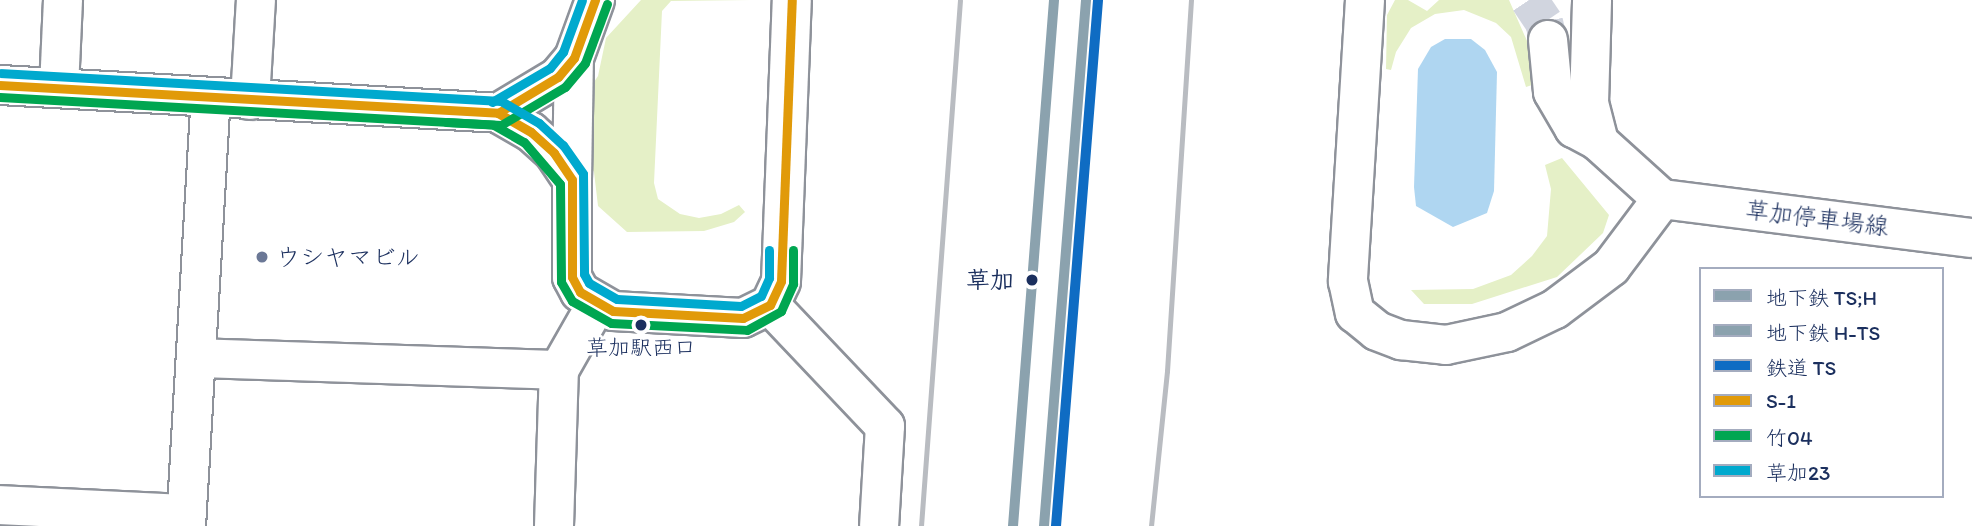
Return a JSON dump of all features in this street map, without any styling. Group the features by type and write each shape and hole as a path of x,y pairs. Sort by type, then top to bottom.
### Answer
{"street":[{"path":"59,88 63,0"},
{"path":"250,100 256,0"},
{"path":"595,0 574,58 572,277 580,292 596,305 638,315 743,318 770,305 781,281 792,0"},
{"path":"1364,0 1348,281 1354,313 1377,331 1401,340 1446,345 1507,332 1555,309 1611,267 1662,199 1599,142 1574,128 1553,92 1548,40"},
{"path":"1592,0 1589,103 1599,142"},
{"path":"498,113 558,77 574,58"},
{"path":"0,85 498,113 531,132 554,153 572,180"},
{"path":"0,505 186,520 211,98"},
{"name":"草加停車場線","path":"1662,199 1972,238"},
{"path":"554,526 559,370 596,305"},
{"path":"770,305 884,426 878,526"},
{"path":"197,358 559,370"}],"green space":[{"path":"641,0 751,0 671,1 662,11 654,183 658,199 680,214 699,218 721,214 739,205 745,212 734,222 704,231 627,232 598,206 594,172 585,157 590,88 598,76 606,38"},
{"path":"1395,0 1408,0 1427,11 1439,0 1509,0 1531,50 1532,85 1526,87 1511,37 1496,23 1464,10 1435,14 1411,28 1396,52 1391,70 1386,69 1387,15"},
{"path":"1562,158 1609,215 1603,233 1557,277 1472,304 1424,304 1411,290 1473,289 1511,275 1532,256 1547,236 1551,189 1545,165"}],"water":[{"path":"1445,39 1471,39 1485,50 1497,72 1494,191 1487,213 1453,227 1416,206 1414,187 1418,69 1431,47"}],"tunnel":[{"path":"1529,0 1544,22 1548,40"}],"railway":[{"path":"921,526 960,0"},
{"path":"1151,526 1167,371 1191,0"}],"metro line":[{"name":"H-TS","path":"1013,526 1054,0"},
{"name":"TS;H","path":"1044,526 1086,0"}],"rail line":[{"name":"TS","path":"1056,526 1098,1"}],"transit line":[{"name":"草加23","path":"492,102 550,68 563,52 582,0"},
{"name":"S-1","path":"498,113 558,77 574,58 595,0"},
{"name":"S-1","path":"0,85 498,113 531,132 554,153 572,180 572,277 580,292 613,311 743,318 770,305 781,281 792,0"},
{"name":"竹04","path":"446,122 501,125 565,87 585,63 607,4"},
{"name":"草加23","path":"1,73 501,101 539,123 563,145 583,174 584,274 589,283 617,299 741,306 761,296 769,278 769,250"},
{"name":"竹04","path":"0,97 494,125 524,142 560,184 561,282 572,301 611,323 747,330 781,311 793,284 793,250"}],"place":[{"name":"ウシヤマビル","path":"262,257"},
{"name":"草加","path":"1032,280"},
{"name":"草加駅西口","path":"641,325"}]}
